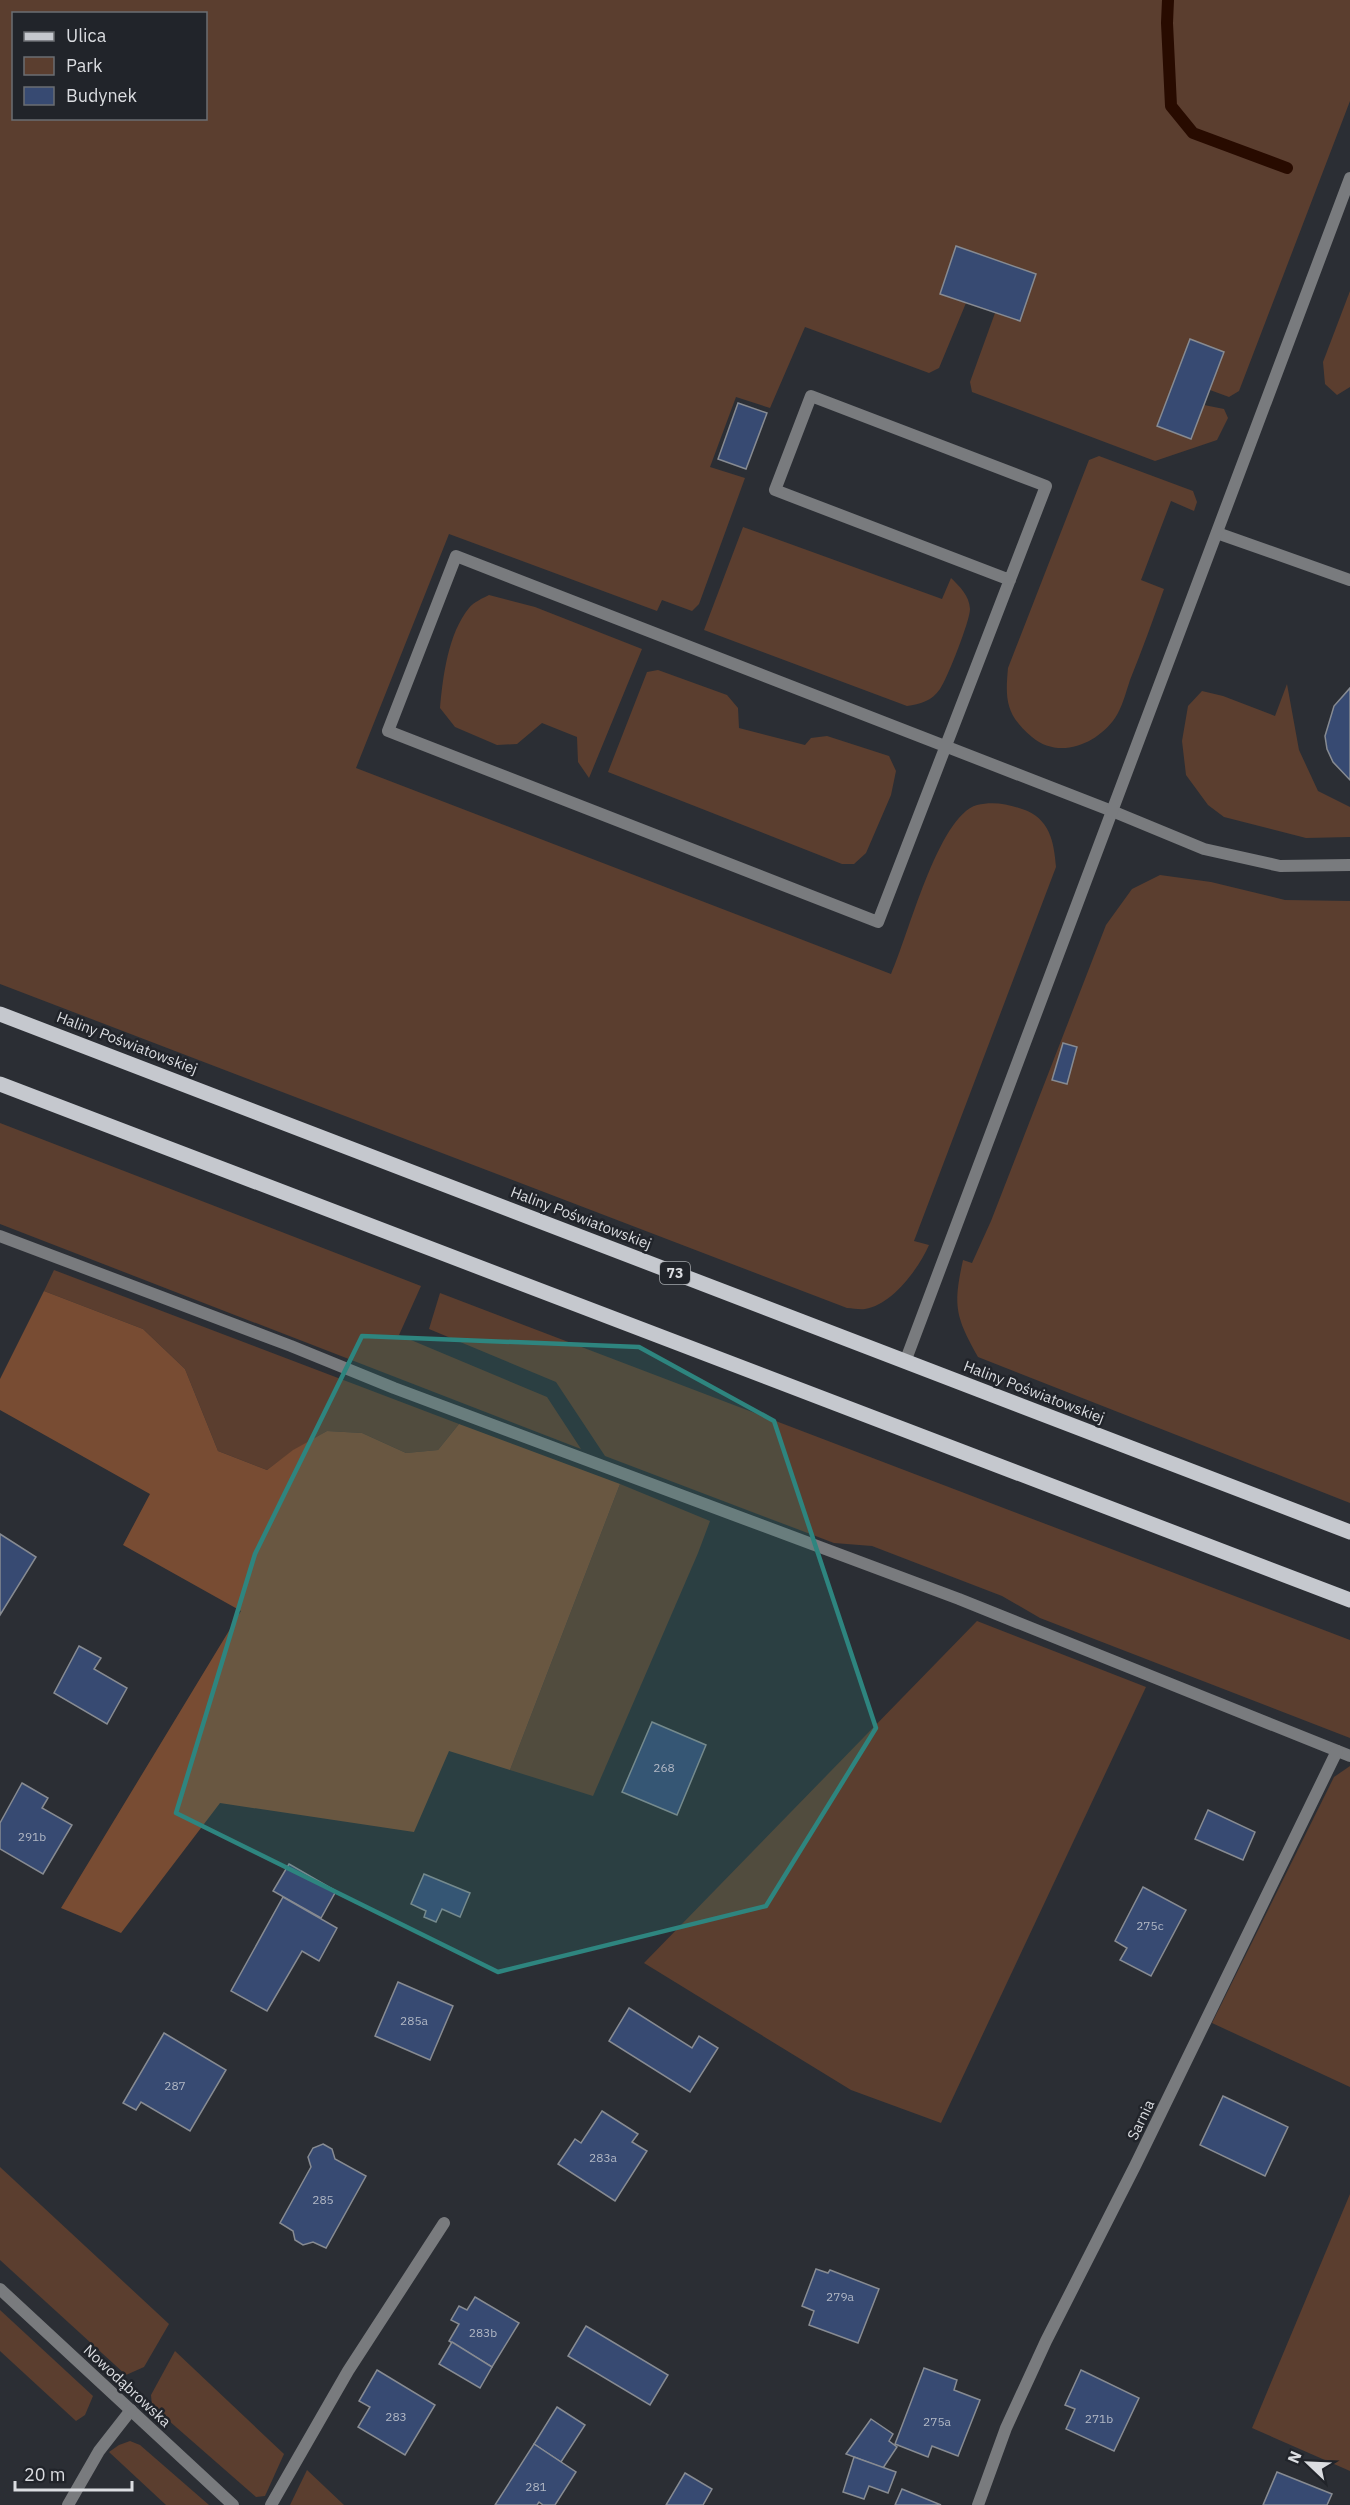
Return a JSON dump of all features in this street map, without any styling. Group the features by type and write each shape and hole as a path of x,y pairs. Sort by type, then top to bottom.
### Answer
{"main road":[{"name":"Haliny Poświatowskiej","path":"0,1014 1350,1532"},
{"path":"0,1084 1350,1600"}],"street":[{"path":"905,1362 1350,178"},
{"path":"1010,580 775,490 811,396 1046,486 1010,580 946,746 878,922 388,731 456,556 946,746 1112,811 1204,849 1280,866 1350,865"},
{"path":"1217,533 1350,580"},
{"path":"0,1236 291,1346 405,1392 959,1599 1350,1756"},
{"name":"Sarnia","path":"978,2505 1006,2428 1046,2341 1135,2166 1337,1751"},
{"path":"271,2505 348,2371 444,2223"},
{"name":"Nowodąbrowska","path":"0,2289 233,2505"},
{"path":"68,2505 99,2451 131,2410"}],"highlighted area":[{"path":"362,1336 639,1347 774,1421 876,1728 766,1906 498,1972 176,1813 255,1554"}],"green space":[{"path":"0,0 1350,0 1350,101 1239,391 1229,397 1210,390 1190,339 1157,426 1191,439 1204,405 1224,409 1228,418 1217,440 1155,461 972,392 970,382 995,313 1020,321 1036,274 956,246 940,293 966,303 939,368 929,373 805,327 770,408 736,397 710,467 745,478 699,604 692,611 662,600 657,611 449,534 356,768 891,974 937,854 963,814 977,805 995,803 1022,809 1039,818 1052,840 1056,867 914,1241 929,1245 919,1264 885,1301 865,1309 847,1308 0,984"},
{"path":"1350,291 1350,387 1337,395 1325,384 1323,362"},
{"path":"1099,456 1193,491 1197,502 1194,511 1171,501 1141,580 1164,589 1122,705 1115,718 1088,742 1065,748 1054,747 1043,744 1032,737 1012,714 1007,698 1008,668 1089,460"},
{"path":"743,527 942,599 951,578 966,595 970,609 958,650 937,693 925,701 907,706 704,630"},
{"path":"489,595 535,607 642,649 589,778 578,762 577,737 542,723 517,744 497,745 455,727 440,708 445,669 456,630 469,608"},
{"path":"658,670 727,695 738,708 739,728 805,745 811,738 827,736 889,756 896,771 891,795 866,853 854,864 842,864 608,772 647,672"},
{"path":"1287,684 1299,750 1318,791 1350,807 1350,837 1306,838 1224,817 1208,805 1186,775 1182,741 1188,706 1202,691 1223,696 1275,716"},
{"path":"1160,875 1211,882 1285,900 1350,901 1350,1503 978,1357 961,1320 957,1300 963,1260 972,1263 991,1221 1106,925 1132,889"},
{"path":"0,1123 421,1286 399,1335 547,1397 581,1449 0,1224"},
{"path":"54,1270 459,1424 438,1450 406,1453 362,1433 327,1431 294,1450 267,1470 218,1451 185,1369 143,1329 44,1291"},
{"path":"440,1293 1350,1640 1350,1738 1040,1618 1002,1596 872,1546 834,1543 605,1456 556,1382 429,1329"},
{"path":"620,1484 710,1521 593,1796 510,1770"},
{"path":"977,1621 1146,1687 941,2123 851,2090 644,1963"},
{"path":"1350,1766 1350,2087 1212,2023 1334,1777"},
{"path":"0,2167 169,2324 144,2367 126,2375 0,2260"},
{"path":"1350,2194 1350,2471 1252,2428"},
{"path":"0,2310 93,2396 85,2415 76,2421 0,2351"},
{"path":"175,2351 284,2454 265,2496 256,2497 152,2406 151,2395"},
{"path":"130,2441 140,2445 209,2505 166,2505 109,2452"},
{"path":"307,2470 344,2505 290,2505"}],"shaded area":[{"path":"44,1291 143,1329 185,1369 218,1451 267,1470 293,1450 327,1431 362,1433 406,1453 438,1450 459,1424 620,1484 510,1770 449,1751 414,1832 220,1803 121,1933 61,1908 241,1611 123,1545 150,1494 0,1410 0,1379"}],"building":[{"path":"956,246 1036,274 1020,321 940,294"},
{"path":"1190,339 1224,352 1191,439 1157,426"},
{"path":"738,403 767,413 746,469 718,459"},
{"path":"1350,688 1350,780 1333,762 1327,749 1325,736 1334,706"},
{"path":"1063,1043 1077,1047 1067,1084 1052,1080"},
{"path":"0,1534 36,1557 0,1615"},
{"path":"79,1646 101,1658 94,1669 127,1688 107,1724 54,1693"},
{"path":"652,1722 706,1745 677,1815 622,1792"},
{"path":"22,1783 48,1798 42,1808 72,1825 43,1874 0,1849 0,1823"},
{"path":"1208,1810 1255,1832 1243,1860 1195,1839"},
{"path":"289,1864 336,1891 321,1918 273,1891"},
{"path":"424,1874 470,1893 460,1917 442,1909 436,1922 424,1917 426,1911 411,1904"},
{"path":"1143,1887 1186,1910 1151,1976 1120,1960 1127,1948 1115,1941"},
{"path":"283,1897 337,1928 319,1961 302,1951 267,2011 231,1991"},
{"path":"398,1982 453,2006 430,2060 375,2036"},
{"path":"629,2008 692,2048 699,2036 718,2048 690,2092 609,2041"},
{"path":"164,2033 226,2070 190,2131 141,2102 136,2110 123,2103"},
{"path":"1223,2096 1288,2127 1265,2176 1200,2145"},
{"path":"602,2111 638,2134 632,2142 647,2151 615,2201 558,2164 575,2139 581,2143"},
{"path":"323,2144 332,2149 335,2159 366,2176 326,2248 313,2242 303,2245 295,2240 293,2231 280,2223 311,2167 308,2157 313,2148"},
{"path":"816,2269 828,2273 830,2270 879,2289 858,2343 809,2325 814,2311 802,2306"},
{"path":"475,2297 519,2323 492,2367 449,2341 459,2324 451,2320 459,2306 467,2310"},
{"path":"586,2326 668,2375 650,2405 568,2356"},
{"path":"452,2342 492,2367 480,2388 439,2364"},
{"path":"924,2368 957,2380 954,2390 980,2400 958,2456 932,2446 928,2457 895,2444"},
{"path":"377,2370 435,2405 405,2455 358,2427 370,2407 359,2401"},
{"path":"1081,2370 1139,2398 1114,2451 1066,2429 1075,2409 1065,2405"},
{"path":"557,2407 585,2425 561,2462 534,2444"},
{"path":"871,2419 893,2434 889,2441 897,2447 883,2468 846,2454"},
{"path":"534,2444 576,2472 555,2505 543,2505 539,2502 537,2505 495,2505"},
{"path":"854,2457 896,2472 888,2493 869,2486 864,2499 843,2492"},
{"path":"1277,2472 1332,2494 1327,2505 1263,2505"},
{"path":"685,2473 712,2489 703,2505 666,2505"},
{"path":"902,2489 941,2505 895,2505"}],"waterway":[{"path":"1168,0 1171,106 1193,133 1287,168"}]}
